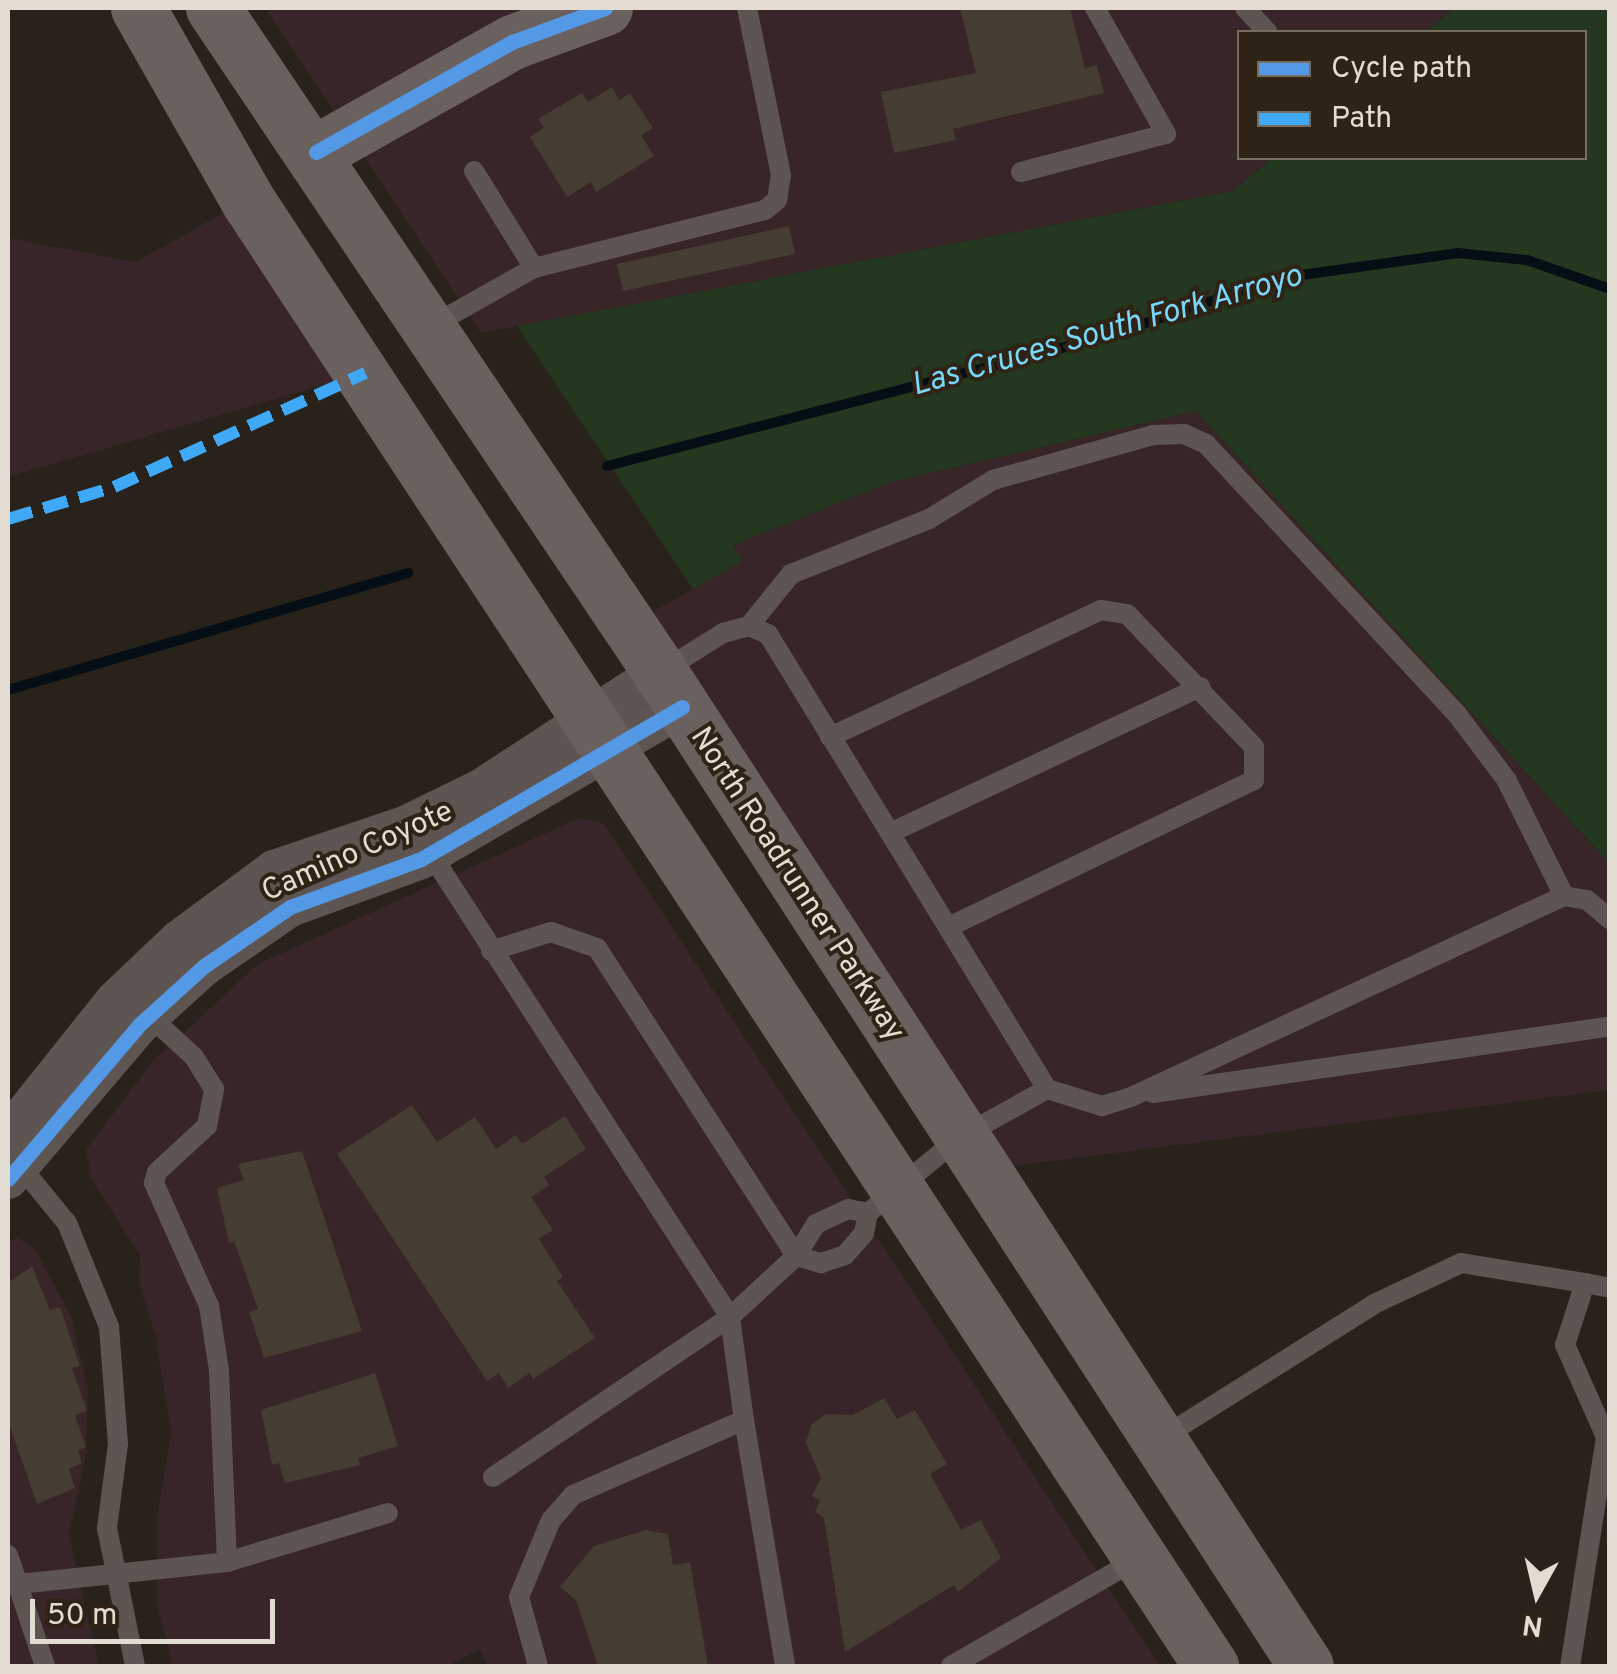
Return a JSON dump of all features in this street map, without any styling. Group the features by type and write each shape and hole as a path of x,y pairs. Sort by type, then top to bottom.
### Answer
{"main road":[{"path":"138,8 250,204 598,734 884,1202 1140,1558 1211,1666"},
{"name":"North Roadrunner Parkway","path":"214,8 316,152 671,690 1306,1666"},
{"path":"316,152 512,42 605,8"}],"street":[{"name":"Camino Coyote","path":"137,1004 204,966 290,907 431,854 598,734 671,690"},
{"name":"Camino Coyote","path":"11,1158 137,1004 179,940 274,870 405,826 598,734"}],"lane":[{"path":"430,326 534,268 765,210 776,200 782,176 748,8"},
{"path":"1021,172 1166,134 1095,8"},
{"path":"1245,8 1264,30"},
{"path":"474,171 534,268"},
{"path":"671,690 723,633 749,626 790,574 930,519 993,480 1153,435 1184,434 1206,444 1456,713 1506,779 1564,896"},
{"path":"830,737 1102,610 1128,614 1254,747 1254,780 948,927"},
{"path":"749,626 768,634 1047,1088 1102,1106 1131,1096 1564,896 1587,900 1610,919"},
{"path":"890,833 1200,688"},
{"path":"431,854 730,1317 785,1666"},
{"path":"491,951 551,932 597,948 796,1256 821,1263 845,1255 884,1202 959,1138 1047,1088"},
{"path":"137,1004 193,1056 214,1089 208,1126 157,1172 154,1183 209,1306 219,1370 227,1562"},
{"path":"1131,1096 1610,1026"},
{"path":"11,1158 74,1237 109,1327 118,1378 107,1528 135,1666"},
{"path":"493,1477 730,1317 796,1256 816,1224 848,1209 884,1202"},
{"path":"1158,1440 1374,1304 1461,1262 1610,1288"},
{"path":"1570,1666 1606,1438 1565,1345 1584,1282"},
{"path":"538,1666 519,1596 551,1520 573,1495 744,1420"},
{"path":"19,1584 114,1570 227,1562 388,1513"},
{"path":"8,1555 45,1666"},
{"path":"951,1666 1140,1558"}],"shaded area":[{"path":"265,8 1455,8 1428,30 1237,30 1237,160 1271,160 1233,191 481,333"},
{"path":"258,194 365,373 8,477 8,238 135,262"},
{"path":"1196,411 1609,863 1609,1090 1013,1166 651,613 741,561 733,545 891,482"},
{"path":"579,818 603,823 1160,1666 487,1666 480,1649 448,1666 172,1666 157,1604 157,1517 171,1435 156,1336 139,1283 140,1255 91,1179 86,1150 153,1061 258,964"},
{"path":"17,1238 34,1248 71,1316 88,1389 86,1453 69,1535 99,1666 8,1666 8,1241"}],"green space":[{"path":"1455,8 1609,8 1609,863 1196,411 891,482 733,545 742,561 693,589 517,326 1233,191 1271,160 1587,160 1587,30 1428,30"}],"building":[{"path":"960,8 1070,8 1085,68 1097,65 1104,93 953,129 956,140 894,153 881,92 976,73"},
{"path":"612,87 619,100 630,93 653,128 641,135 654,156 596,192 591,182 567,197 530,137 544,128 538,119 582,93 588,102"},
{"path":"789,226 795,254 623,291 617,264"},
{"path":"412,1105 437,1142 475,1117 496,1149 516,1135 522,1144 565,1116 586,1149 544,1177 549,1185 531,1197 553,1230 539,1239 563,1277 557,1281 595,1338 533,1379 530,1373 508,1388 499,1373 487,1381 337,1154"},
{"path":"302,1151 362,1331 264,1358 249,1312 258,1309 234,1241 229,1243 217,1188 244,1180 238,1164"},
{"path":"32,1266 50,1310 60,1307 80,1366 72,1368 87,1411 75,1415 86,1447 78,1450 82,1463 69,1469 75,1488 37,1504 8,1421 8,1283"},
{"path":"375,1373 398,1446 358,1458 360,1465 285,1483 279,1463 272,1465 261,1410"},
{"path":"884,1398 897,1419 915,1410 947,1464 930,1474 961,1530 981,1520 1001,1558 958,1592 954,1585 845,1652 824,1518 815,1512 820,1500 812,1496 821,1478 806,1443 811,1425 826,1414 853,1415"},
{"path":"646,1530 668,1534 673,1565 690,1562 708,1666 598,1666 576,1600 560,1587 594,1546"}],"waterway":[{"name":"Las Cruces South Fork Arroyo","path":"607,466 1107,336 1280,278 1458,253 1527,260 1610,289"},
{"name":"Las Cruces South Fork Arroyo","path":"8,690 408,573"}],"marked path":[{"path":"8,519 114,487 365,373"}],"cycle path":[{"path":"316,152 512,42 605,8"},
{"path":"8,1179 140,1024 204,966 290,907 421,859 682,707"}]}
